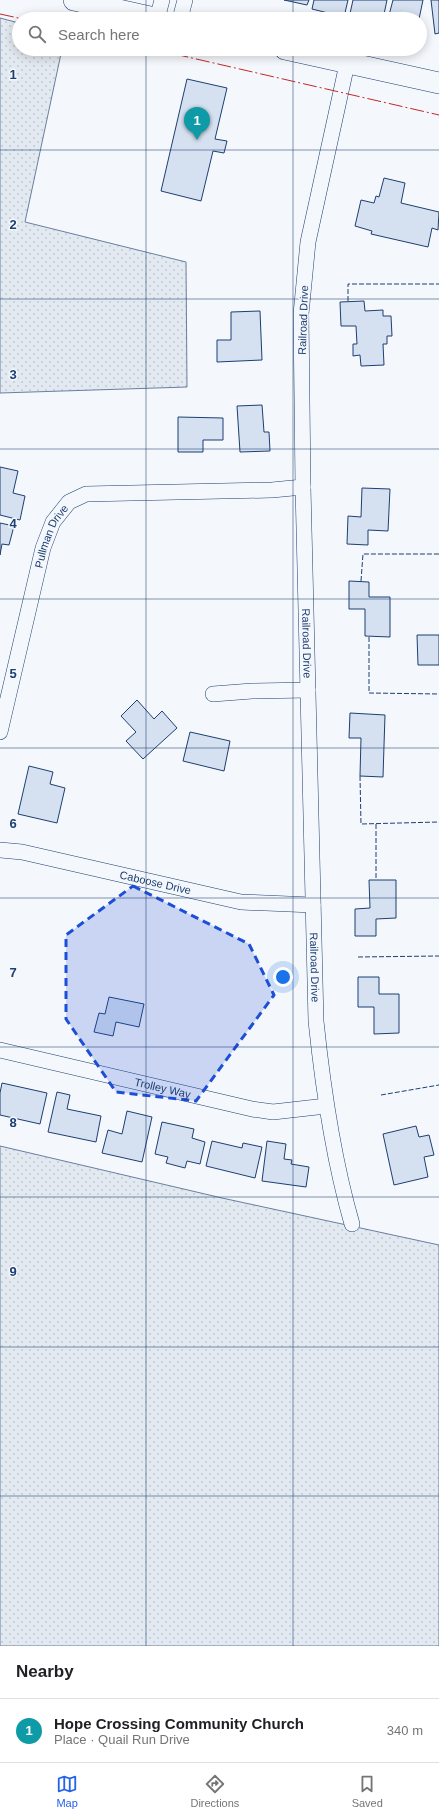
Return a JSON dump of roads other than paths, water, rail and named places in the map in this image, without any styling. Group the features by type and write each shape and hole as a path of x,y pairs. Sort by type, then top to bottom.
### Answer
{"main road":[{"path":"74,0 127,12"},
{"path":"314,56 439,83"}],"street":[{"path":"159,12 162,0"},
{"path":"182,12 185,0"},
{"name":"Railroad Drive","path":"347,64 308,242 301,314 303,487 316,1021 326,1106 345,1201 352,1224"},
{"name":"Pullman Drive","path":"0,732 43,548 53,522 69,502 86,494 272,490 303,487"},
{"path":"213,694 252,691 308,690"},
{"name":"Caboose Drive","path":"0,850 22,852 241,902 312,905"},
{"name":"Trolley Way","path":"0,1050 252,1109 272,1112 326,1106"}],"place":[{"name":"Hope Crossing Community Church","path":"197,140"}]}
